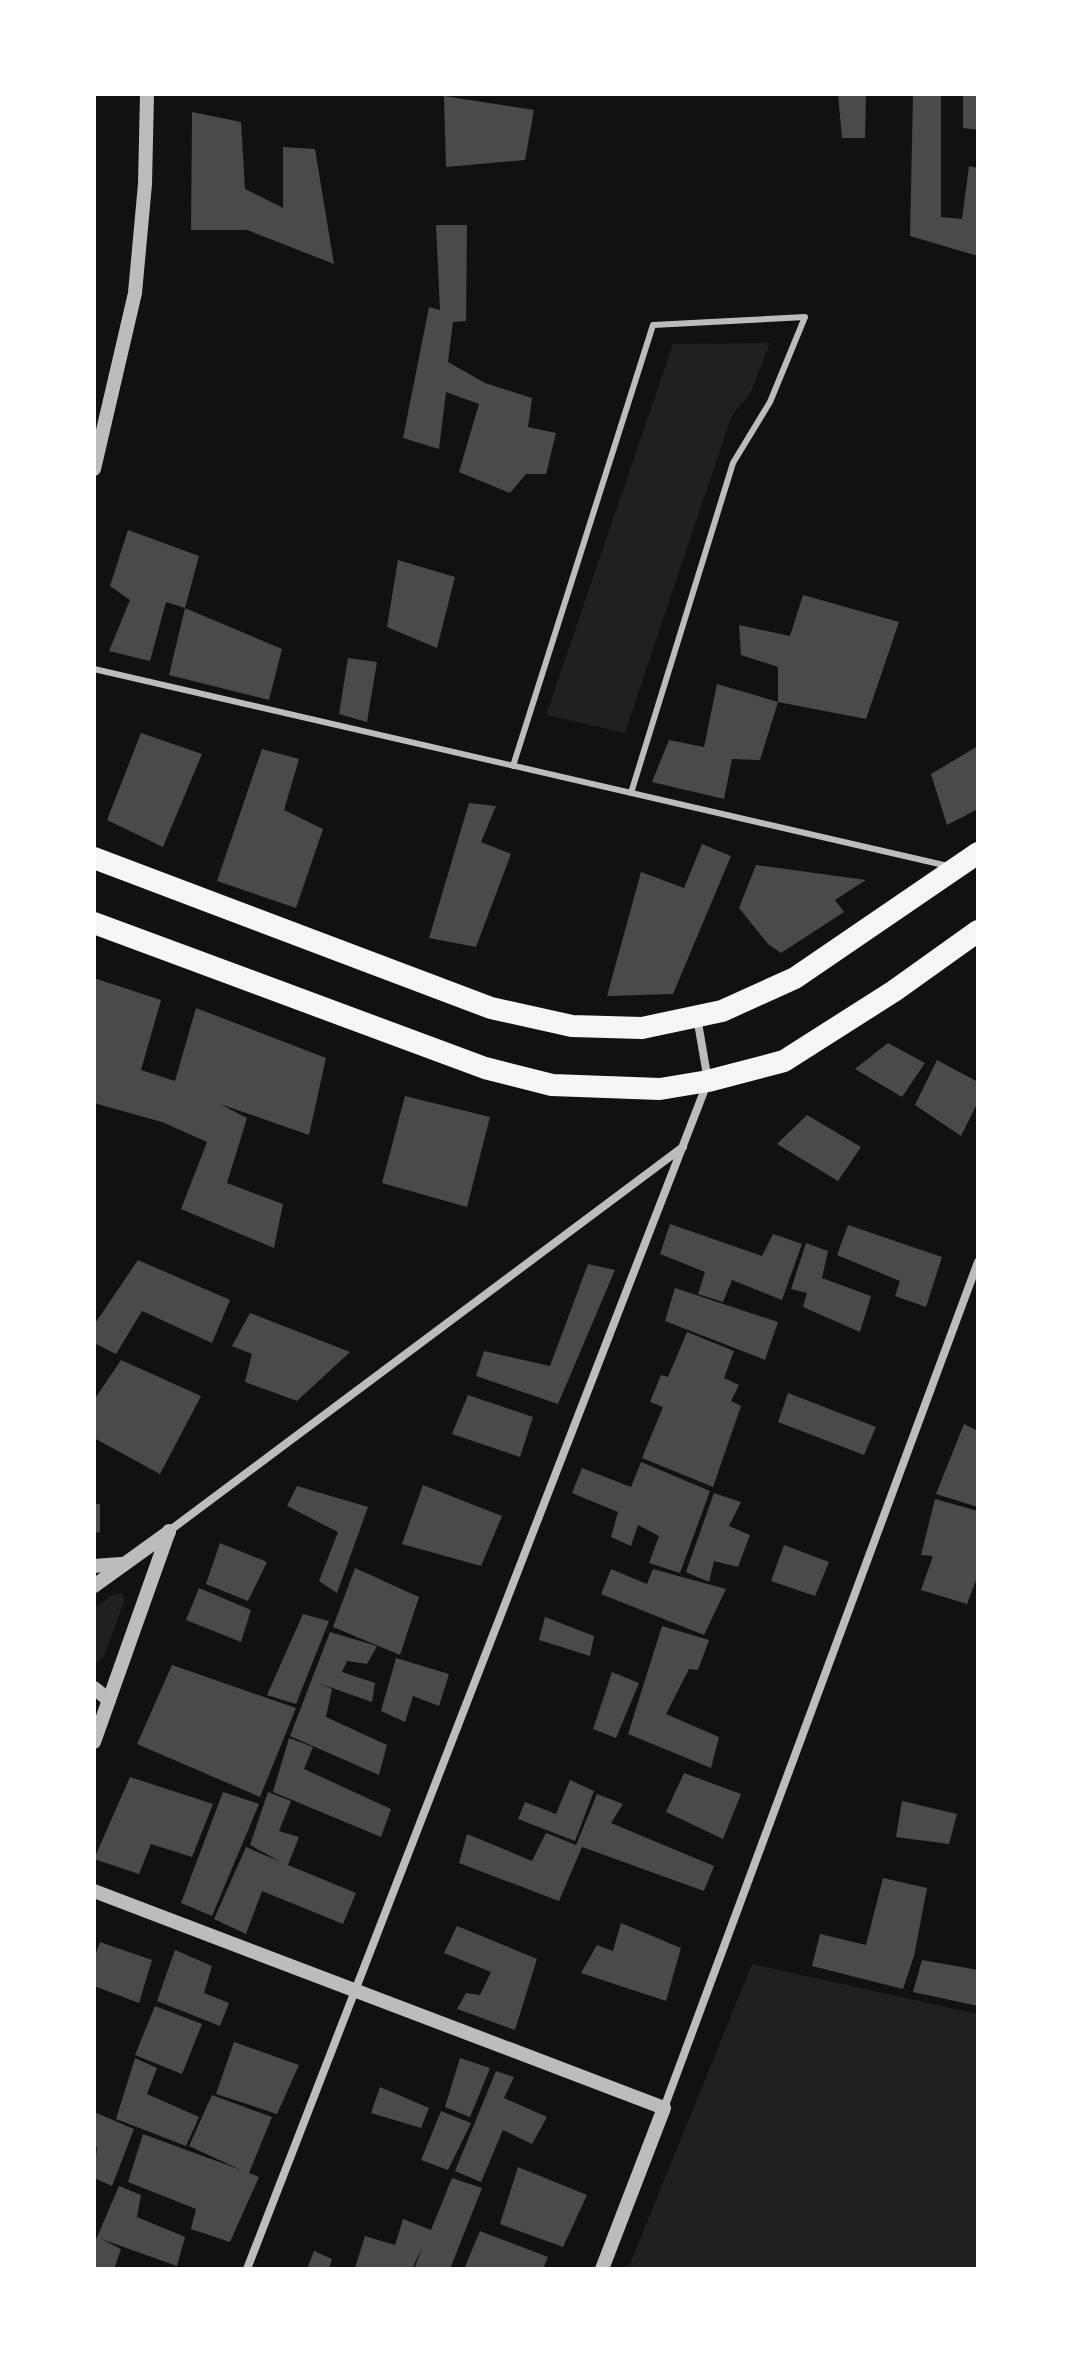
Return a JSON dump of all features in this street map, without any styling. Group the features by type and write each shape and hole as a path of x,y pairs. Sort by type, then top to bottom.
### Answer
{"highway":[{"path":"94,858 491,1008 572,1026 642,1028 722,1011 795,978 978,853"},
{"path":"94,923 424,1047 552,1085 660,1089 708,1081 784,1061 894,991 978,931"}],"street":[{"path":"94,469 135,293 145,184 147,94"},
{"path":"247,2269 708,1081 697,1016"},
{"path":"94,1586 683,1146"},
{"path":"602,2269 978,1262"},
{"path":"94,1742 169,1531"},
{"path":"94,1566 121,1564"},
{"path":"94,1688 109,1700"},
{"path":"94,1891 664,2108"}],"lane":[{"path":"513,766 653,325 805,317 770,402 733,463 631,793"},
{"path":"94,669 954,868"}],"shaded area":[{"path":"770,343 750,394 731,417 625,733 546,715 673,344"},
{"path":"114,1594 123,1594 124,1602 103,1658 94,1664 94,1609"},
{"path":"752,1964 978,2014 978,2269 628,2269"}],"building":[{"path":"838,94 866,94 865,138 842,138"},
{"path":"913,94 941,94 941,217 962,219 969,166 978,168 978,256 910,236"},
{"path":"963,94 978,94 978,130 963,128"},
{"path":"444,96 534,110 525,160 446,167"},
{"path":"192,112 241,122 245,189 283,208 283,147 315,149 334,264 247,230 191,230"},
{"path":"436,225 467,225 466,321 453,322 448,362 485,383 532,398 528,427 556,433 546,474 526,474 510,493 459,472 479,404 446,392 439,449 403,438 429,307 440,310"},
{"path":"128,530 199,556 185,608 166,602 150,661 109,651 130,600 110,586"},
{"path":"398,560 455,577 437,648 387,627"},
{"path":"803,595 899,622 866,719 778,702 778,667 741,655 739,625 790,636"},
{"path":"185,608 282,649 269,700 169,675"},
{"path":"348,658 377,662 367,722 339,714"},
{"path":"717,684 778,702 760,760 732,759 724,799 652,782 669,740 704,747"},
{"path":"141,733 202,754 163,847 107,820"},
{"path":"978,746 978,809 947,825 931,774"},
{"path":"262,749 299,759 284,810 323,829 296,908 217,881"},
{"path":"469,803 496,806 481,842 511,854 476,947 429,938"},
{"path":"702,844 731,856 673,994 607,996 641,872 684,888"},
{"path":"756,865 866,880 835,900 844,912 781,953 768,944 739,908"},
{"path":"94,978 161,1000 141,1070 175,1081 196,1008 326,1058 309,1135 220,1104 247,1118 227,1183 283,1204 274,1248 181,1209 207,1142 162,1122 94,1103"},
{"path":"888,1043 925,1063 902,1097 855,1069"},
{"path":"937,1060 978,1082 978,1102 961,1136 915,1105"},
{"path":"405,1096 490,1117 467,1207 382,1183"},
{"path":"807,1115 861,1147 838,1181 777,1144"},
{"path":"670,1224 762,1256 773,1234 802,1244 782,1300 732,1280 723,1302 698,1294 705,1272 660,1254"},
{"path":"848,1225 942,1257 926,1307 895,1296 900,1281 837,1255"},
{"path":"806,1243 828,1251 822,1278 871,1296 860,1332 803,1307 807,1293 791,1289"},
{"path":"138,1260 230,1300 212,1343 142,1311 116,1354 94,1343 94,1325"},
{"path":"588,1264 615,1270 558,1404 476,1376 484,1351 550,1366"},
{"path":"675,1288 778,1322 765,1360 665,1321"},
{"path":"250,1313 350,1352 297,1401 245,1382 252,1354 232,1346"},
{"path":"687,1332 734,1351 724,1378 739,1385 731,1401 741,1406 713,1487 642,1458 663,1407 650,1402 661,1375 668,1377"},
{"path":"121,1360 201,1396 160,1474 94,1438 94,1400"},
{"path":"788,1393 876,1427 864,1455 778,1422"},
{"path":"468,1395 533,1417 520,1457 452,1434"},
{"path":"964,1424 978,1431 978,1507 936,1494"},
{"path":"641,1462 710,1491 680,1573 649,1563 659,1536 638,1525 631,1546 611,1537 618,1512 572,1493 582,1468 631,1487"},
{"path":"423,1485 502,1516 481,1566 402,1544"},
{"path":"297,1486 368,1507 337,1593 319,1581 338,1532 287,1506"},
{"path":"714,1493 741,1502 729,1526 750,1535 738,1567 714,1561 709,1582 686,1572"},
{"path":"935,1499 978,1511 978,1575 967,1604 921,1590 933,1556 921,1555"},
{"path":"94,1504 100,1504 100,1532 94,1533"},
{"path":"220,1543 267,1562 248,1601 206,1584"},
{"path":"784,1545 829,1562 815,1596 771,1581"},
{"path":"355,1568 419,1597 400,1655 333,1627"},
{"path":"611,1569 647,1584 653,1569 726,1589 704,1635 601,1594"},
{"path":"199,1588 251,1610 241,1642 186,1620"},
{"path":"303,1614 329,1621 296,1704 267,1695"},
{"path":"545,1617 594,1636 590,1656 539,1640"},
{"path":"662,1626 709,1640 698,1670 689,1669 666,1714 719,1737 711,1768 628,1734"},
{"path":"330,1632 377,1646 367,1664 347,1661 342,1672 375,1683 372,1702 318,1683 332,1689 326,1717 387,1745 379,1775 290,1736"},
{"path":"396,1658 449,1674 439,1706 413,1696 405,1722 381,1711"},
{"path":"172,1665 296,1708 260,1797 137,1744"},
{"path":"612,1672 639,1683 616,1738 593,1729"},
{"path":"289,1738 313,1747 304,1769 391,1809 381,1837 273,1792"},
{"path":"684,1773 741,1794 723,1839 666,1812"},
{"path":"130,1777 213,1804 192,1857 151,1844 139,1874 94,1859"},
{"path":"570,1780 594,1791 575,1841 518,1819 525,1802 556,1814"},
{"path":"223,1792 259,1804 212,1916 181,1903"},
{"path":"268,1792 291,1801 279,1831 299,1837 288,1865 356,1893 343,1924 262,1891 246,1934 214,1919 246,1847 281,1862 250,1845"},
{"path":"597,1794 623,1804 611,1823 714,1866 704,1891 582,1847 559,1901 459,1863 467,1834 532,1861 546,1833 576,1845"},
{"path":"902,1801 957,1814 949,1844 896,1837"},
{"path":"883,1878 927,1888 914,1956 903,1989 812,1966 820,1934 866,1945"},
{"path":"621,1923 681,1948 666,2001 581,1973 597,1945 613,1951"},
{"path":"457,1926 537,1959 515,2030 457,2009 466,1993 480,1995 491,1972 444,1953"},
{"path":"100,1942 152,1960 139,2003 94,1986 94,1959"},
{"path":"175,1950 212,1966 204,1993 229,2003 220,2026 157,2001"},
{"path":"922,1960 978,1970 978,2006 913,1992"},
{"path":"155,2006 202,2024 182,2074 135,2055"},
{"path":"234,2042 299,2065 277,2114 216,2094"},
{"path":"135,2058 157,2068 147,2094 199,2117 186,2146 116,2119"},
{"path":"460,2058 490,2068 470,2117 445,2107"},
{"path":"496,2071 514,2077 504,2098 547,2117 532,2144 503,2130 481,2182 455,2171"},
{"path":"380,2087 429,2108 421,2128 371,2113"},
{"path":"212,2095 272,2117 249,2173 259,2177 230,2242 191,2229 196,2209 128,2182 143,2134 241,2170 189,2146"},
{"path":"441,2111 471,2123 448,2170 421,2160"},
{"path":"94,2112 134,2129 112,2186 94,2178 97,2147 94,2146"},
{"path":"518,2167 587,2195 563,2247 500,2224"},
{"path":"452,2178 482,2188 450,2269 414,2269 423,2246 412,2269 355,2268 365,2236 395,2245 403,2219 431,2230"},
{"path":"119,2186 141,2195 137,2217 185,2237 177,2266 101,2239 121,2249 114,2269 94,2269 94,2244"},
{"path":"480,2231 548,2257 543,2269 464,2269"},
{"path":"314,2251 332,2259 329,2269 307,2269"}]}
